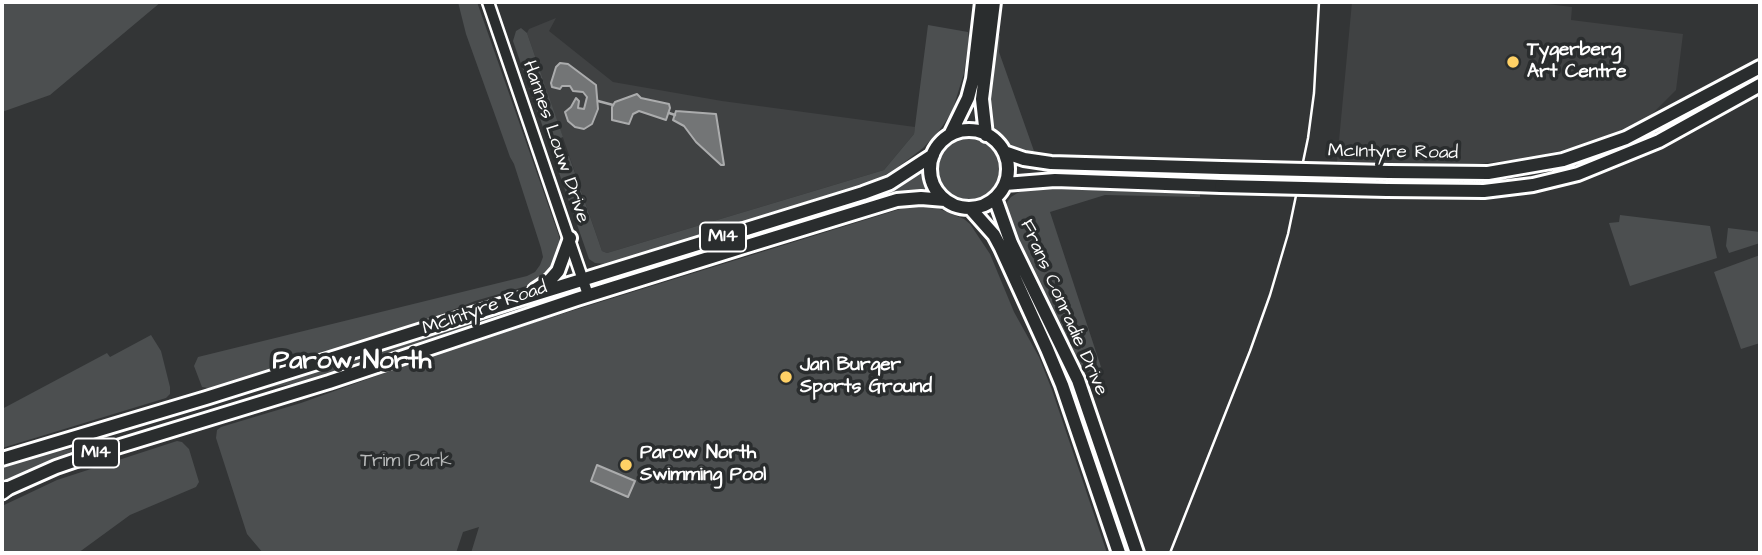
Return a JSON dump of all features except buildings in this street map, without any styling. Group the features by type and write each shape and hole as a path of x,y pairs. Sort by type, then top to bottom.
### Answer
{"main road":[{"path":"950,135 968,98 973,79 982,2"},
{"path":"986,135 982,99 994,2"},
{"name":"McIntyre Road","path":"1004,152 1024,159 1051,163 1489,173 1563,160 1626,138 1760,67"},
{"name":"McIntyre Road","path":"1005,184 1055,180 1484,191 1533,185 1578,174 1659,141 1760,85"},
{"path":"950,135 968,130 986,135 1004,152 1007,170 1005,184 995,198 982,206 970,208"},
{"name":"M14","path":"933,155 950,135"},
{"path":"933,155 931,180 946,201"},
{"name":"McIntyre Road","path":"2,459 312,366 863,193 890,183 933,155"},
{"name":"McIntyre Road","path":"3,491 56,467 94,454 329,382 589,295 897,200 921,198 946,201"},
{"name":"Frans Conradie Drive","path":"995,198 1011,243 1078,380 1135,547"},
{"name":"M14","path":"946,201 970,208"},
{"name":"Frans Conradie Drive","path":"970,208 994,235 1001,248 1052,361 1119,553"},
{"path":"520,299 554,277 564,259 570,238"}],"street":[{"name":"Hannes Louw Drive","path":"488,2 589,295"}],"shaded area":[{"name":"Tygerberg Art Centre","path":"1352,2 1531,2 1572,7 1571,20 1683,34 1676,90 1649,117 1618,132 1531,158 1465,165 1337,162"},
{"path":"556,18 549,31 613,82 722,101 915,127 914,134 884,170 607,253 602,251 527,33 529,29"},
{"path":"560,63 568,64 596,85 598,109 592,124 584,129 575,127 568,121 565,112 576,98 579,101 578,108 584,109 587,97 583,92 573,91 570,86 562,86 560,89 552,87 556,67"},
{"path":"637,94 641,98 669,104 666,120 639,111 633,114 629,124 612,120 612,107 615,102"},
{"path":"676,111 716,114 724,165 696,142 684,126 673,120"},
{"path":"597,465 635,481 628,497 591,481"}],"green space":[{"path":"2,2 161,2 50,95 2,112"},
{"path":"458,2 477,2 559,236 561,249 554,270 530,285 475,301 399,331 213,389 202,387 194,366 198,357 527,276 535,272 540,265 543,257 541,248 514,164 466,34"},
{"path":"928,25 968,32 964,73 952,112 939,131 923,148 897,168 876,180 606,264 595,263 589,259 557,167 557,160 569,156 602,251 607,253 884,170 914,134"},
{"path":"521,28 527,33 563,137 555,140 546,136 513,41 516,31"},
{"path":"1000,35 999,52 1034,151 1031,154 1003,141 989,118 987,107 995,41"},
{"path":"969,139 981,141 991,148 998,158 998,182 991,192 981,199 969,201 957,199 947,192 940,182 938,170 940,158 947,148 957,141"},
{"path":"924,167 930,192 897,194 605,281 869,197 898,185"},
{"path":"1034,188 1200,194 1200,197 1105,195 1050,212 1101,367 1088,372 1079,368 1014,237 1008,218 1007,202 1011,197"},
{"name":"Jan Burger Sports Ground","path":"910,206 937,208 964,219 990,254 1014,312 1039,357 1052,390 1107,553 471,553 479,527 463,532 456,553 263,553 247,534 216,438 217,430 221,427 301,403 468,343"},
{"path":"1620,215 1710,226 1717,258 1630,286 1609,223 1619,222"},
{"path":"1728,228 1760,232 1760,243 1729,253 1726,246"},
{"path":"1760,255 1760,343 1741,349 1714,272"},
{"path":"570,291 558,300 303,382 262,389 215,404 214,402"},
{"path":"151,335 161,351 170,387 170,394 166,398 2,448 2,409 107,353 110,357"},
{"path":"174,420 175,422 64,456 2,481 2,468 52,452 86,447"},
{"path":"177,441 189,449 199,482 196,487 130,515 78,553 2,553 2,506 57,480"}],"waterway":[{"path":"598,101 613,105"},
{"path":"669,113 675,115"}],"railway":[{"path":"1170,553 1250,351 1288,234 1308,138 1314,93 1319,2"}],"place":[{"name":"Tygerberg Art Centre","path":"1513,62"},
{"name":"Jan Burger Sports Ground","path":"786,377"},
{"name":"Parow North Swimming Pool","path":"626,465"}],"district":[{"name":"Parow North","path":"352,363"}],"park label":[{"name":"Trim Park","path":"406,462"}]}
